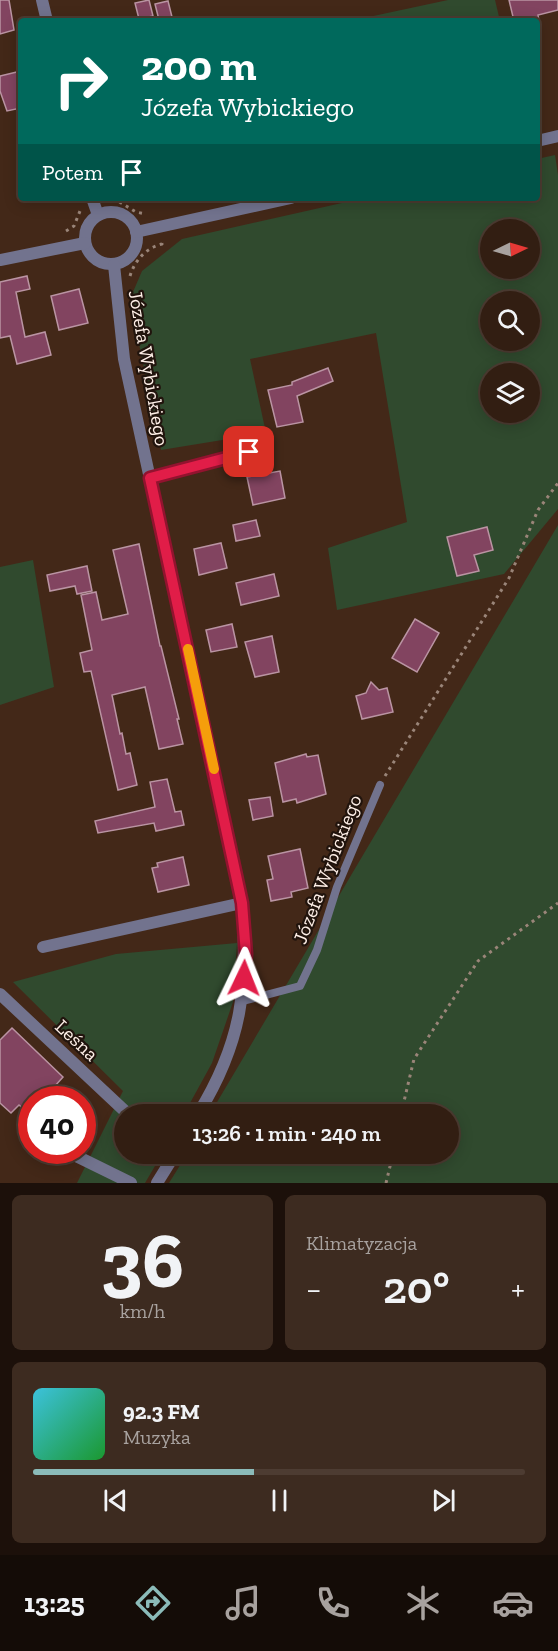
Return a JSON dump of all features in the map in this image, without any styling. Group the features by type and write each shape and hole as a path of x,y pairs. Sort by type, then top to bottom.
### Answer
{"street":[{"path":"42,0 46,18"},
{"path":"540,140 558,136"},
{"path":"93,201 98,215"},
{"path":"136,232 277,201"},
{"path":"110,212 122,214 131,221 136,232 137,244 132,254 124,261 114,265 95,260 88,253 85,233 90,222 98,215 110,212"},
{"path":"0,260 85,243"},
{"name":"Józefa Wybickiego","path":"114,265 124,359 242,903 246,954 243,1001"},
{"path":"43,947 242,903"},
{"name":"Leśna","path":"0,994 117,1104"},
{"path":"204,1104 215,1086 231,1046 243,1001"},
{"path":"92,1164 131,1183"},
{"path":"157,1183 169,1164"}],"lane":[{"name":"Józefa Wybickiego","path":"150,478 269,447"},
{"name":"Józefa Wybickiego","path":"243,1001 300,986 317,950 337,887 380,785"}],"path":[{"path":"380,785 509,578 538,510 558,483"},
{"path":"403,1104 414,1059 478,961 558,903"},
{"path":"386,1183 391,1164"}],"green space":[{"path":"448,0 495,0 499,18 364,18"},
{"path":"555,155 558,175 558,509 504,574 337,610 328,548 407,522 376,333 250,359 266,433 161,450 138,339 133,292 142,271 182,239 351,201 540,201 540,158"},
{"path":"558,525 558,1183 169,1183 181,1164 459,1164 459,1104 216,1104"},
{"path":"33,560 54,687 0,705 0,567"},
{"path":"237,943 233,1002 212,1063 189,1104 116,1104 123,1091 13,982 116,954"},
{"path":"114,1109 114,1164 156,1164 145,1183 77,1183 86,1164 96,1164 96,1145"}],"building":[{"path":"0,0 9,0 14,30 0,34"},
{"path":"149,0 153,16 139,18 135,3"},
{"path":"509,0 558,0 558,10 538,15 538,18 513,18"},
{"path":"168,1 172,17 158,18 155,4"},
{"path":"18,72 18,109 7,111 0,91 0,76"},
{"path":"27,276 30,289 16,292 25,337 45,332 51,355 17,364 10,336 0,338 0,282"},
{"path":"79,289 88,323 59,330 51,296"},
{"path":"328,368 333,381 297,396 303,422 277,427 268,390 292,385 292,382"},
{"path":"280,471 285,498 253,505 247,477"},
{"path":"256,520 260,536 236,541 233,525"},
{"path":"487,527 493,550 474,555 479,571 457,576 447,537"},
{"path":"221,543 227,568 199,575 194,549"},
{"path":"139,544 183,744 159,749 145,687 112,695 120,734 122,733 126,754 130,753 137,785 118,790 91,671 84,672 80,653 92,650 81,595 96,592 102,620 128,614 113,550"},
{"path":"87,566 92,591 77,594 75,586 50,591 47,575"},
{"path":"274,574 279,596 241,605 236,583"},
{"path":"415,619 439,633 417,672 392,658"},
{"path":"232,624 237,647 211,652 206,630"},
{"path":"272,636 279,672 255,677 245,642"},
{"path":"371,682 379,690 387,688 393,712 362,719 356,696 366,693"},
{"path":"306,754 307,757 318,755 326,794 297,803 296,799 283,802 275,763"},
{"path":"167,779 175,812 181,811 184,825 156,831 154,823 98,833 95,821 155,807 150,782"},
{"path":"270,797 273,816 253,820 249,800"},
{"path":"300,849 308,888 291,892 292,897 271,901 267,880 273,879 268,856"},
{"path":"183,857 189,885 158,892 152,868 158,867 157,863"},
{"path":"12,1028 63,1077 55,1086 18,1086 18,1106 11,1113 0,1103 0,1040"}],"slow traffic":[{"path":"188,649 214,769"}],"route":[{"path":"244,978 246,954 242,903 150,478 249,452"}]}
